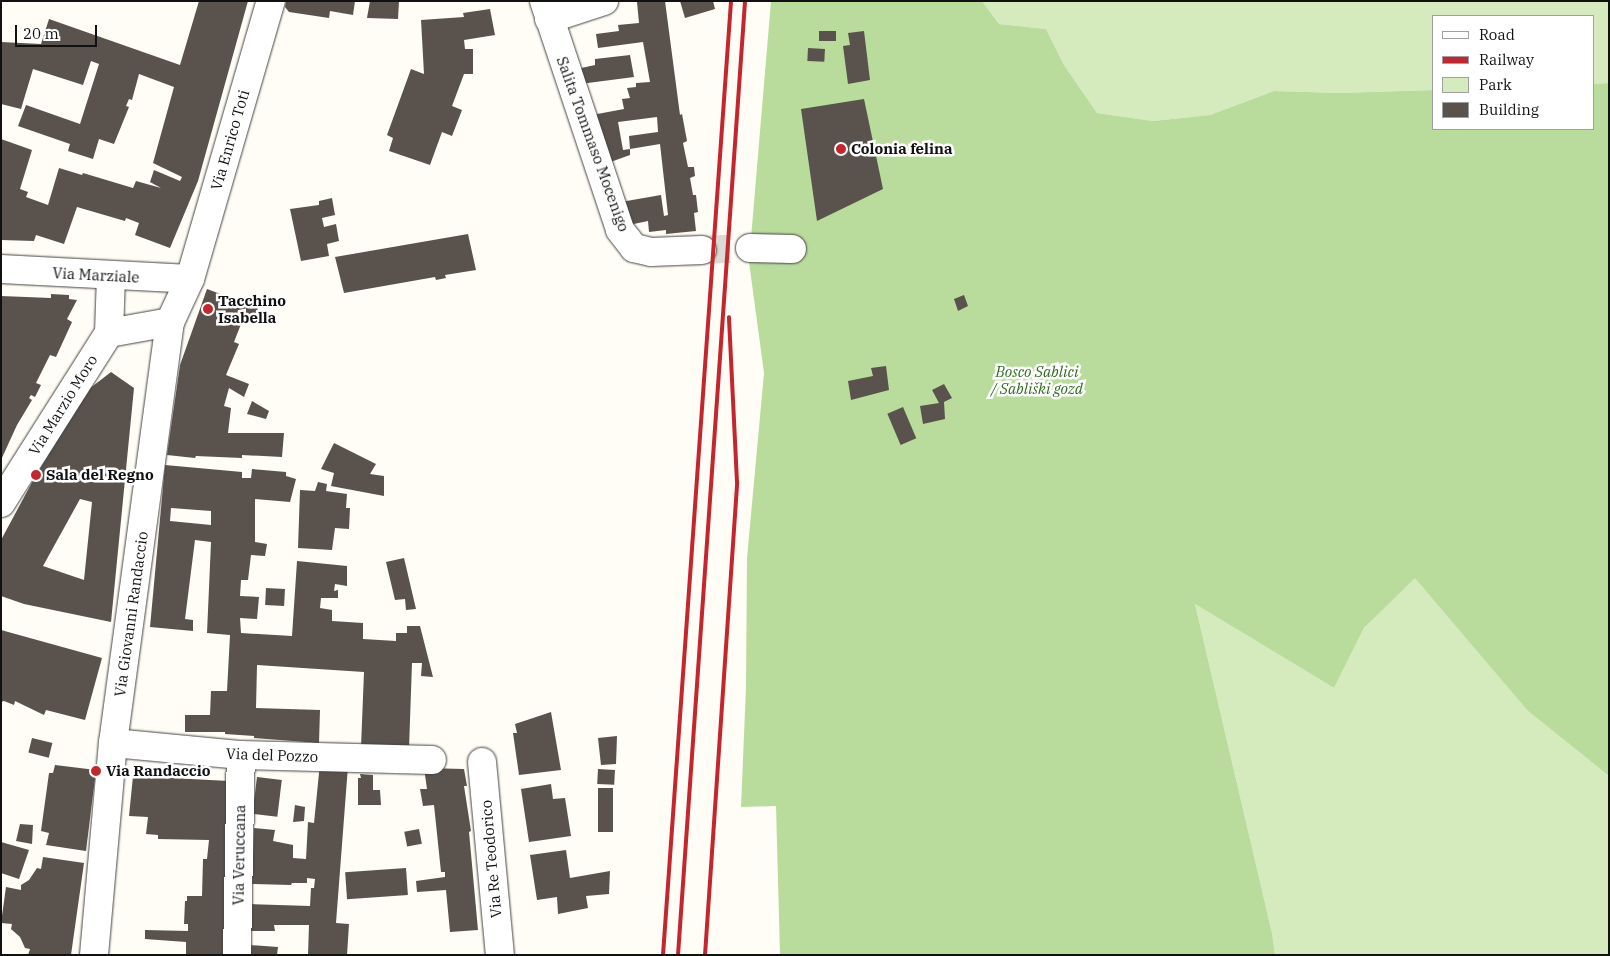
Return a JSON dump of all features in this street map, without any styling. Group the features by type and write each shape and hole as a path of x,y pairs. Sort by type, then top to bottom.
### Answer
{"street":[{"name":"Via Enrico Toti","path":"190,279 272,1"},
{"path":"546,10 604,1"},
{"name":"Salita Tommaso Mocenigo","path":"546,10 620,230 634,248 651,252 702,250"},
{"path":"750,248 792,249"},
{"name":"Via Marziale","path":"1,270 190,279"},
{"path":"110,276 109,333 170,322"},
{"name":"Via Giovanni Randaccio","path":"94,955 113,743 170,322 190,279"},
{"name":"Via Marzio Moro","path":"1,503 109,333"},
{"name":"Via del Pozzo","path":"113,743 241,755 432,760"},
{"name":"Via Veruccana","path":"237,955 241,755"},
{"name":"Via Re Teodorico","path":"482,762 500,955"}],"green space":[{"name":"Bosco Sablici / Sabliški gozd","path":"771,1 982,1 999,24 1046,29 1064,65 1097,113 1153,121 1210,115 1274,91 1340,93 1432,90 1432,130 1595,130 1595,84 1609,83 1609,776 1528,711 1415,578 1364,628 1334,688 1195,604 1272,933 1275,955 780,955 776,806 741,807 746,687 747,558 764,373 749,262"},
{"path":"982,1 1609,1 1609,83 1595,84 1595,15 1432,15 1432,90 1340,93 1274,91 1210,115 1153,121 1097,113 1064,65 1046,29 999,24"},
{"path":"1415,577 1528,711 1609,776 1609,955 1275,955 1272,933 1195,604 1334,688 1364,628"}],"building":[{"path":"199,1 248,1 198,181 170,248 135,235 139,223 126,218 125,221 77,207 64,244 36,235 34,241 1,240 1,139 32,150 20,189 28,192 26,197 48,205 59,168 133,188 136,181 161,188 150,182 154,170 180,181 182,177 153,163 174,87 139,74 132,100 129,99 126,106 129,107 114,144 99,139 93,159 68,151 70,144 18,126 26,105 80,124 99,64 91,61 83,85 33,69 21,109 1,104 1,42 41,44 49,19 180,65"},
{"path":"286,1 355,1 353,15 330,11 329,18 289,12 285,7"},
{"path":"370,1 399,1 398,19 367,18"},
{"path":"665,1 680,115 682,114 687,141 683,143 688,167 694,167 695,176 690,178 693,195 696,195 698,212 694,213 696,231 666,234 666,230 649,232 648,221 624,226 615,203 661,195 664,216 668,215 660,144 630,149 630,155 605,164 592,115 624,109 622,99 630,98 627,88 636,87 636,83 650,82 643,42 598,48 596,34 619,31 618,25 639,23 637,2","holes":["657,117 658,132 629,136 630,149 623,150 618,122"]},
{"path":"680,1 713,1 715,9 685,18"},
{"path":"490,9 495,35 464,40 465,49 473,49 473,74 464,74 452,106 462,110 452,136 442,132 430,165 389,151 393,138 387,135 411,69 424,74 421,20 464,17 463,13"},
{"path":"819,31 836,31 836,41 819,41"},
{"path":"864,31 870,80 848,84 843,46 850,45 848,33"},
{"path":"808,48 825,49 824,62 807,61"},
{"path":"630,55 634,77 580,84 577,69 595,65 595,59"},
{"name":"Colonia felina","path":"864,99 883,189 817,221 801,109"},
{"path":"332,198 335,215 322,218 324,227 336,224 339,241 327,244 329,256 301,261 290,209 319,205 319,201"},
{"path":"468,234 476,270 445,275 446,278 436,280 435,277 344,293 335,257"},
{"path":"207,289 258,308 253,323 243,319 234,342 239,344 226,375 249,384 244,397 229,388 224,406 231,408 228,433 284,433 282,457 242,455 242,458 196,456 195,458 167,455 180,365"},
{"path":"51,294 69,295 69,299 77,300 67,319 72,322 56,357 50,355 36,383 41,385 35,397 31,395 29,398 32,400 17,425 1,460 1,296 51,298"},
{"path":"964,295 968,306 958,311 954,299"},
{"path":"886,366 889,390 851,400 848,381 873,376 871,368"},
{"path":"111,372 134,388 111,622 24,604 1,596 1,540 36,475 89,389","holes":["80,499 92,502 84,580 43,566"]},
{"path":"944,384 952,398 944,402 945,419 923,424 920,406 939,403 932,390"},
{"path":"252,401 269,411 266,419 247,414"},
{"path":"903,407 916,438 901,445 887,414"},
{"path":"334,443 376,464 370,474 384,476 384,496 331,486 334,473 321,469"},
{"path":"165,465 242,472 242,478 251,478 252,469 286,472 286,476 296,479 290,502 255,499 255,542 267,544 265,556 251,555 248,580 241,580 240,596 259,597 257,619 240,618 241,633 292,636 297,561 347,566 347,586 335,584 334,591 338,590 338,598 321,598 320,608 332,610 332,621 363,623 363,639 396,641 396,633 407,633 407,626 420,626 433,677 421,676 422,663 412,663 409,749 361,747 364,672 257,665 256,708 320,710 319,743 254,738 254,736 225,734 225,732 185,732 185,715 210,715 211,691 227,691 230,635 207,633 211,542 195,540 185,619 193,620 193,631 150,627","holes":["171,508 211,511 211,525 170,521"]},
{"path":"318,482 327,484 326,491 347,494 346,508 350,508 349,529 335,528 332,550 298,548 300,490 315,491"},
{"path":"404,558 416,609 406,610 405,599 395,600 386,562"},
{"path":"266,588 285,589 284,606 265,605"},
{"path":"1,630 102,658 85,720 46,710 44,715 15,701 14,705 4,701 1,702"},
{"path":"551,712 561,770 519,775 513,733 517,733 515,724"},
{"path":"617,736 616,764 601,765 598,738"},
{"path":"32,738 52,743 49,758 28,753"},
{"path":"320,763 348,766 336,923 349,924 347,955 308,955 309,925 274,925 275,931 251,931 250,904 310,906 311,888 314,888 315,879 307,878 307,883 292,883 291,885 252,884 254,828 275,830 273,841 293,845 293,858 306,859 308,822 314,823"},
{"path":"55,765 96,770 86,851 46,845 49,833 41,831 49,773 53,773"},
{"path":"424,768 464,769 467,786 464,786 471,831 469,832 478,930 450,932 446,890 417,892 416,881 445,877 445,872 441,872 434,805 423,806 420,789 427,789"},
{"path":"598,769 615,770 614,785 597,784"},
{"path":"360,774 373,775 373,790 380,790 381,805 358,805 358,778 361,778"},
{"path":"133,776 229,781 228,955 186,955 186,942 145,939 145,930 188,931 188,924 184,924 185,901 187,901 187,896 202,896 203,859 207,859 209,840 158,839 158,835 146,834 148,817 129,816"},
{"path":"257,777 282,780 277,817 252,814"},
{"path":"551,784 553,799 565,798 571,836 529,842 521,789"},
{"path":"598,788 613,788 613,832 598,832"},
{"path":"295,805 305,807 304,821 293,822"},
{"path":"20,824 33,825 32,844 16,841"},
{"path":"419,829 422,844 407,847 404,832"},
{"path":"1,842 29,850 19,879 1,873"},
{"path":"566,850 570,878 610,871 609,894 586,896 588,908 558,914 557,897 537,900 530,855"},
{"path":"43,857 84,863 71,955 28,955 30,949 25,948 20,937 11,929 12,924 1,923 6,887 21,890 21,885 29,880 37,868 41,869"},
{"path":"406,868 408,895 347,899 345,872"},
{"path":"249,945 278,947 277,955 248,955"}],"tunnel":[{"path":"702,250 750,248"}],"railway":[{"path":"663,955 731,1"},
{"path":"678,955 745,1"},
{"path":"705,955 737,482 729,317"}],"place":[{"name":"Colonia felina","path":"841,149"},
{"name":"Tacchino Isabella","path":"208,309"},
{"name":"Sala del Regno","path":"36,475"},
{"name":"Via Randaccio","path":"96,771"}]}
